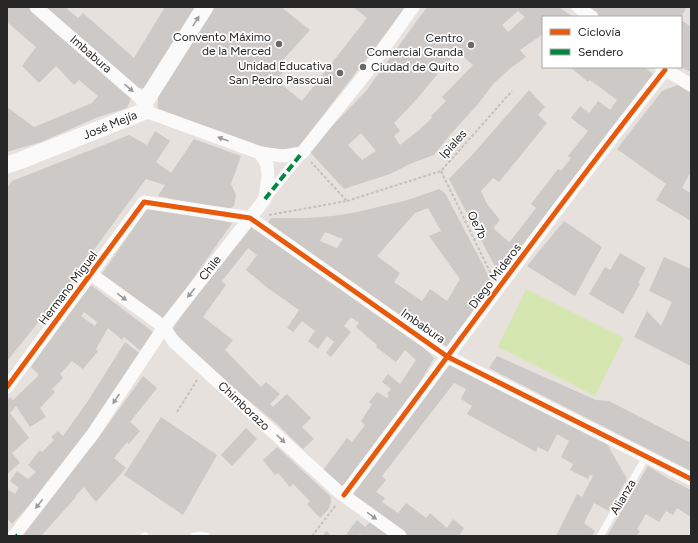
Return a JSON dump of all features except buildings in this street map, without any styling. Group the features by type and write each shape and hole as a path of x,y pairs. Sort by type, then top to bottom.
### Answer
{"street":[{"name":"Imbabura","path":"36,7 145,107 260,153 306,157"},
{"name":"José Mejía","path":"7,165 145,107 205,7"},
{"name":"Chile","path":"13,533 92,435 164,327 265,199 306,157 413,7"},
{"path":"578,7 591,16"},
{"path":"663,68 691,85"},
{"name":"Diego Mideros","path":"344,495 663,68"},
{"path":"260,153 267,164 268,176 265,199"},
{"name":"Imbabura","path":"144,202 250,218 448,357 691,479"},
{"name":"Hermano Miguel","path":"7,387 144,202"},
{"name":"Chimborazo","path":"91,274 164,327 174,342 344,495 400,536"}],"lane":[{"name":"Alianza","path":"600,536 646,457"},
{"path":"194,536 206,536"}],"path":[{"path":"306,157 347,201"},
{"path":"177,412 198,380"},
{"path":"312,536 344,495"}],"green space":[{"path":"526,289 624,338 595,396 498,347"}],"marked path":[{"path":"265,199 302,153"}],"cycle path":[{"path":"344,495 543,228 665,70"},
{"path":"7,387 144,202 250,218 448,357 691,479"}],"place":[{"name":"Convento Máximo de la Merced","path":"279,44"},
{"name":"Centro Comercial Granda","path":"471,45"},
{"name":"Ciudad de Quito","path":"363,67"},
{"name":"Unidad Educativa San Pedro Passcual","path":"340,73"}]}
